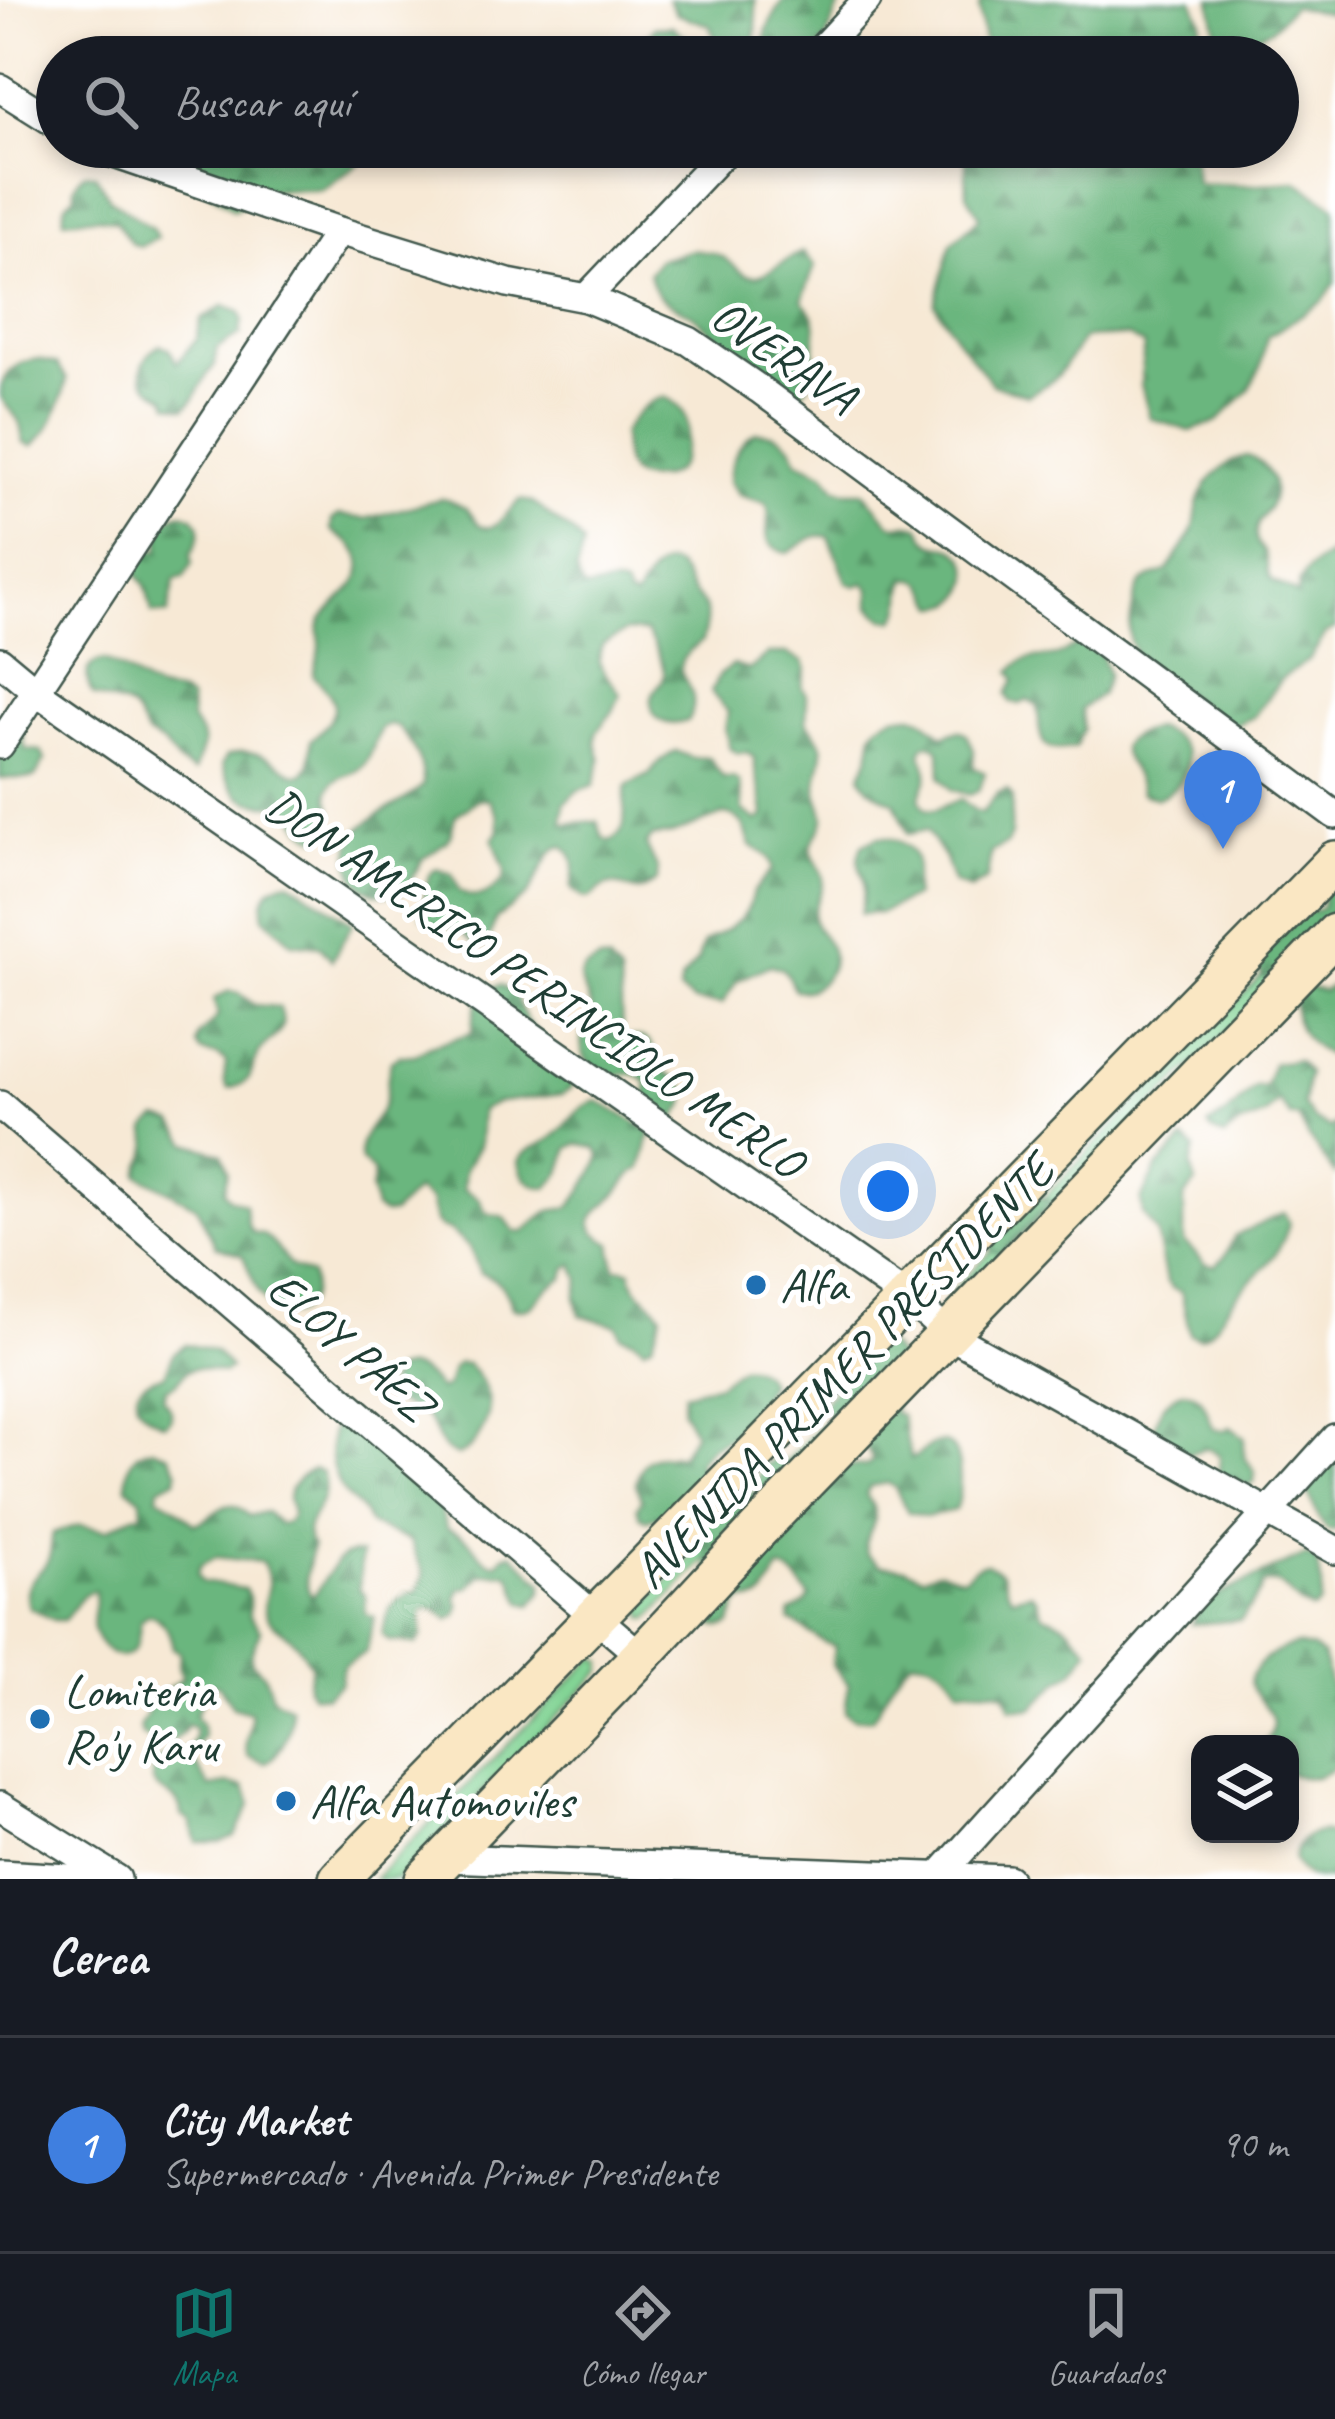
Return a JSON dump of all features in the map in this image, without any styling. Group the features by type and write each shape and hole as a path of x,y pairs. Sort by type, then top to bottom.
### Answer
{"main road":[{"name":"AVENIDA PRIMER PRESIDENTE","path":"339,1879 1335,861"},
{"name":"AVENIDA PRIMER PRESIDENTE","path":"436,1868 1335,934"}],"street":[{"path":"834,36 867,0"},
{"path":"0,88 36,111"},
{"name":"OVERAVA","path":"155,168 508,284 586,298 689,341 1335,815"},
{"path":"586,298 709,168"},
{"path":"0,745 339,231"},
{"name":"DON AMERICO PERINCIOLO MERLO","path":"0,661 36,691 909,1299 950,1335 1335,1550"},
{"name":"ELOY PÁEZ","path":"0,1105 641,1656"},
{"path":"939,1877 1335,1438"},
{"path":"0,1807 118,1879"},
{"path":"436,1868 1009,1879"},
{"path":"0,1874 86,1879"}],"green space":[{"path":"668,0 755,0 755,36 714,36 709,25 676,14"},
{"path":"783,0 842,0 827,36 766,36"},
{"path":"983,0 1193,0 1202,21 1198,36 983,36 979,7"},
{"path":"1211,0 1335,0 1335,15 1292,6 1271,29 1256,36 1217,35"},
{"path":"672,26 684,36 648,36 655,27"},
{"path":"353,168 322,190 266,190 234,210 182,170"},
{"path":"966,168 1194,168 1196,183 1296,181 1335,206 1335,282 1323,301 1267,337 1260,368 1248,391 1217,422 1190,431 1150,418 1141,384 1144,345 1127,336 1084,338 1055,379 1028,395 992,384 935,304 951,244 980,217 967,194"},
{"path":"85,173 95,174 110,199 153,229 157,238 141,246 132,244 116,221 99,217 64,220 65,206"},
{"path":"693,250 719,255 752,276 763,275 804,252 815,266 802,300 816,325 815,364 798,399 772,393 752,357 724,346 696,318 656,291 649,272 659,259"},
{"path":"223,306 240,312 241,334 217,348 215,366 190,404 185,408 169,404 142,375 146,358 160,345 169,348 177,363 197,338 201,320"},
{"path":"39,359 57,364 67,379 50,425 32,446 23,442 19,422 1,396 12,369"},
{"path":"664,397 679,407 686,420 682,461 665,476 639,478 626,464 622,434 640,411"},
{"path":"756,432 782,438 797,460 825,473 836,488 863,491 892,525 919,526 932,544 956,550 969,567 963,595 952,604 937,606 923,583 908,579 898,616 885,619 870,607 870,589 864,583 847,582 829,537 812,538 787,552 770,544 766,503 738,495 729,481 736,453"},
{"path":"1247,456 1265,468 1272,480 1271,502 1256,531 1270,578 1298,596 1305,574 1335,549 1335,629 1325,634 1310,659 1281,679 1254,716 1231,727 1138,659 1130,629 1138,588 1167,571 1185,544 1206,486 1224,467"},
{"path":"443,498 467,509 479,525 488,528 520,500 530,502 583,545 576,572 583,588 619,585 635,599 654,571 668,564 682,573 705,609 702,641 681,662 693,706 689,720 681,723 660,720 652,710 653,694 664,673 645,632 627,631 602,645 601,666 620,694 596,733 601,760 594,785 577,791 564,804 563,824 597,821 603,838 611,841 622,830 627,786 650,774 676,751 692,758 709,757 723,778 740,782 743,811 757,821 764,817 754,758 730,749 725,730 728,712 711,692 719,675 733,665 749,670 768,654 787,654 803,662 806,722 823,749 817,791 824,818 811,847 823,884 813,915 832,957 821,982 795,990 785,971 770,965 737,981 722,1004 695,1002 679,991 703,943 742,917 753,892 772,870 768,858 751,846 743,826 725,814 652,837 646,845 658,870 657,880 637,891 611,885 584,898 571,888 571,856 564,846 556,848 527,896 496,918 487,945 479,947 458,929 439,926 422,914 429,875 436,869 452,874 459,891 472,896 489,893 504,879 493,839 499,831 498,816 489,800 480,798 455,816 446,842 423,858 405,891 372,891 352,869 350,850 363,826 423,785 416,754 398,727 381,728 364,765 331,786 332,823 318,838 303,828 286,804 253,802 232,787 222,764 237,753 262,755 294,774 303,774 310,764 311,740 333,715 329,693 313,675 320,651 319,630 329,611 354,586 362,566 357,551 331,529 332,520 339,515 365,519"},
{"path":"182,513 196,520 200,529 192,563 184,578 175,580 168,614 152,613 146,587 131,565 145,544 160,553 163,527"},
{"path":"1074,646 1101,655 1108,674 1101,694 1081,709 1083,729 1075,747 1052,749 1042,740 1037,705 1028,700 1011,702 1007,694 1015,680 1011,671 1027,660 1057,656"},
{"path":"104,660 155,689 178,693 190,701 191,720 203,745 194,772 146,735 130,709 93,695 88,673"},
{"path":"913,715 943,736 959,730 967,734 974,750 973,767 985,773 978,791 970,795 952,790 941,778 940,752 925,744 921,753 927,775 920,797 926,809 961,799 982,813 998,793 1007,790 1012,797 1007,844 991,852 987,879 970,890 953,883 945,859 926,830 908,834 895,802 870,789 861,775 879,724 894,716"},
{"path":"1154,728 1178,741 1187,761 1180,781 1158,798 1141,793 1122,747"},
{"path":"0,729 23,731 25,749 41,751 45,760 35,777 0,779"},
{"path":"878,837 897,841 912,852 915,896 881,913 860,914 864,888 860,852 862,845"},
{"path":"1335,879 1335,922 1270,982 1255,962 1306,909 1322,908 1323,889"},
{"path":"290,881 353,923 332,960 320,946 292,943 264,917 268,892"},
{"path":"1335,901 1335,924 955,1302 951,1299 952,1291"},
{"path":"599,961 608,962 620,975 626,1037 650,1042 664,1071 685,1086 686,1102 672,1122 646,1101 647,1083 642,1078 628,1074 607,1078 583,1054 582,1033 593,1012 580,977"},
{"path":"1335,983 1335,1058 1304,1036 1294,998 1306,987 1323,991"},
{"path":"501,985 515,995 526,1020 575,1080 563,1094 499,1102 481,1110 479,1146 465,1169 463,1189 479,1198 486,1213 504,1217 515,1232 524,1232 548,1212 572,1205 601,1156 596,1148 578,1144 569,1148 561,1173 548,1188 524,1176 519,1160 526,1152 558,1133 583,1107 598,1101 651,1131 642,1168 592,1221 595,1231 611,1243 615,1269 631,1271 639,1291 662,1315 652,1343 644,1347 621,1335 617,1325 580,1315 576,1298 580,1280 574,1264 530,1306 512,1308 501,1285 480,1273 470,1248 441,1228 430,1201 416,1190 392,1214 375,1209 374,1173 361,1161 360,1151 385,1100 391,1061 472,1033 481,996"},
{"path":"229,991 254,1005 279,1007 282,1024 258,1055 246,1081 228,1089 226,1062 201,1052 197,1045 199,1036 218,1016 214,999"},
{"path":"1297,1060 1308,1073 1303,1105 1313,1119 1331,1128 1335,1124 1335,1174 1298,1117 1291,1117 1279,1101 1264,1116 1237,1126 1224,1137 1208,1125 1255,1087 1265,1087 1273,1063"},
{"path":"158,1119 174,1123 188,1143 222,1154 228,1171 224,1191 245,1204 252,1231 269,1239 292,1267 311,1275 312,1293 304,1308 289,1314 272,1308 242,1255 216,1246 196,1206 139,1175 149,1145 147,1130"},
{"path":"1184,1140 1195,1149 1191,1167 1196,1183 1184,1198 1184,1242 1206,1264 1215,1266 1235,1236 1284,1213 1289,1223 1273,1257 1215,1326 1200,1337 1190,1334 1181,1292 1166,1281 1156,1232 1143,1214 1141,1200 1158,1167"},
{"path":"1035,1194 1051,1202 1000,1254 992,1250 986,1242"},
{"path":"872,1342 890,1347 902,1361 893,1413 901,1415 911,1459 934,1444 946,1443 957,1457 960,1480 955,1510 926,1517 908,1512 888,1483 870,1486 866,1494 875,1519 865,1544 867,1554 880,1565 923,1576 940,1570 964,1577 986,1563 1002,1573 1012,1597 1030,1593 1043,1615 1069,1628 1089,1649 1074,1671 1033,1708 1011,1708 1005,1693 997,1690 959,1688 941,1666 913,1659 894,1679 872,1718 854,1719 845,1712 849,1685 832,1664 835,1646 790,1621 790,1613 810,1597 794,1576 779,1569 763,1597 743,1600 737,1606 731,1624 711,1624 698,1618 706,1548 682,1505 648,1520 640,1516 637,1507 642,1500 636,1484 642,1467 657,1456 681,1455 694,1432 682,1410 684,1393 718,1384 740,1367 757,1369 769,1382 743,1430 710,1447 698,1461 699,1470 747,1482 754,1499 761,1500 757,1484 761,1467 774,1459 783,1462 809,1496 818,1498 842,1470 867,1466 873,1460 853,1423 836,1419 821,1406"},
{"path":"186,1344 214,1351 230,1368 224,1373 191,1369 166,1388 163,1398 171,1419 165,1424 143,1411 136,1395 144,1383 165,1374 174,1353"},
{"path":"886,1359 894,1360 649,1619 644,1618 642,1607"},
{"path":"458,1363 467,1364 477,1375 489,1405 482,1431 458,1456 442,1446 427,1418 396,1401 389,1388 396,1370 409,1368 421,1372 440,1390 447,1386"},
{"path":"1184,1391 1201,1400 1214,1429 1230,1427 1244,1437 1244,1456 1255,1472 1254,1482 1248,1486 1220,1474 1220,1456 1213,1450 1189,1454 1153,1433 1162,1408"},
{"path":"349,1423 368,1427 382,1437 384,1455 391,1462 408,1459 416,1472 418,1490 435,1495 447,1529 488,1561 498,1563 512,1553 543,1583 531,1605 523,1603 508,1573 482,1574 460,1589 457,1615 449,1619 434,1609 425,1610 422,1636 416,1644 389,1641 382,1635 392,1606 418,1591 424,1574 410,1541 369,1524 339,1484 331,1461 332,1429"},
{"path":"152,1448 169,1455 178,1471 176,1479 159,1488 158,1497 195,1524 234,1505 249,1516 266,1512 279,1524 287,1522 294,1484 314,1469 322,1472 323,1495 308,1529 312,1547 307,1586 312,1597 344,1557 361,1554 359,1589 365,1596 365,1613 374,1617 366,1652 343,1666 340,1684 325,1696 311,1694 307,1686 312,1667 265,1610 268,1579 262,1562 216,1557 200,1565 197,1574 202,1582 245,1589 249,1615 260,1630 251,1660 265,1676 273,1697 290,1707 285,1739 265,1763 248,1756 246,1750 250,1712 233,1707 219,1685 211,1683 195,1715 203,1735 191,1757 210,1787 245,1787 251,1804 235,1836 220,1842 197,1842 191,1822 152,1779 157,1762 189,1747 195,1729 188,1724 179,1736 163,1742 143,1736 139,1728 155,1697 183,1678 180,1652 173,1648 163,1623 148,1614 141,1620 135,1648 123,1657 116,1656 104,1648 93,1629 95,1591 80,1598 64,1620 29,1607 27,1596 30,1582 47,1562 53,1533 80,1525 107,1530 142,1514 141,1498 127,1487 128,1473 135,1457"},
{"path":"1335,1452 1335,1530 1328,1530 1302,1487"},
{"path":"1306,1555 1316,1560 1322,1586 1320,1604 1313,1610 1270,1583 1262,1585 1241,1620 1192,1624 1203,1602"},
{"path":"1296,1645 1322,1655 1335,1692 1335,1767 1324,1774 1299,1776 1299,1735 1269,1735 1272,1717 1250,1682 1264,1660"},
{"path":"595,1657 603,1662 602,1671 397,1879 374,1879"},
{"path":"1322,1832 1335,1836 1335,1879 1309,1877 1293,1859 1302,1840"}],"place":[{"name":"City Market","path":"1223,849"},
{"name":"Alfa","path":"756,1285"},
{"name":"Lomiteria Ro'y Karu","path":"40,1719"},
{"name":"Alfa Automoviles","path":"286,1801"}]}
